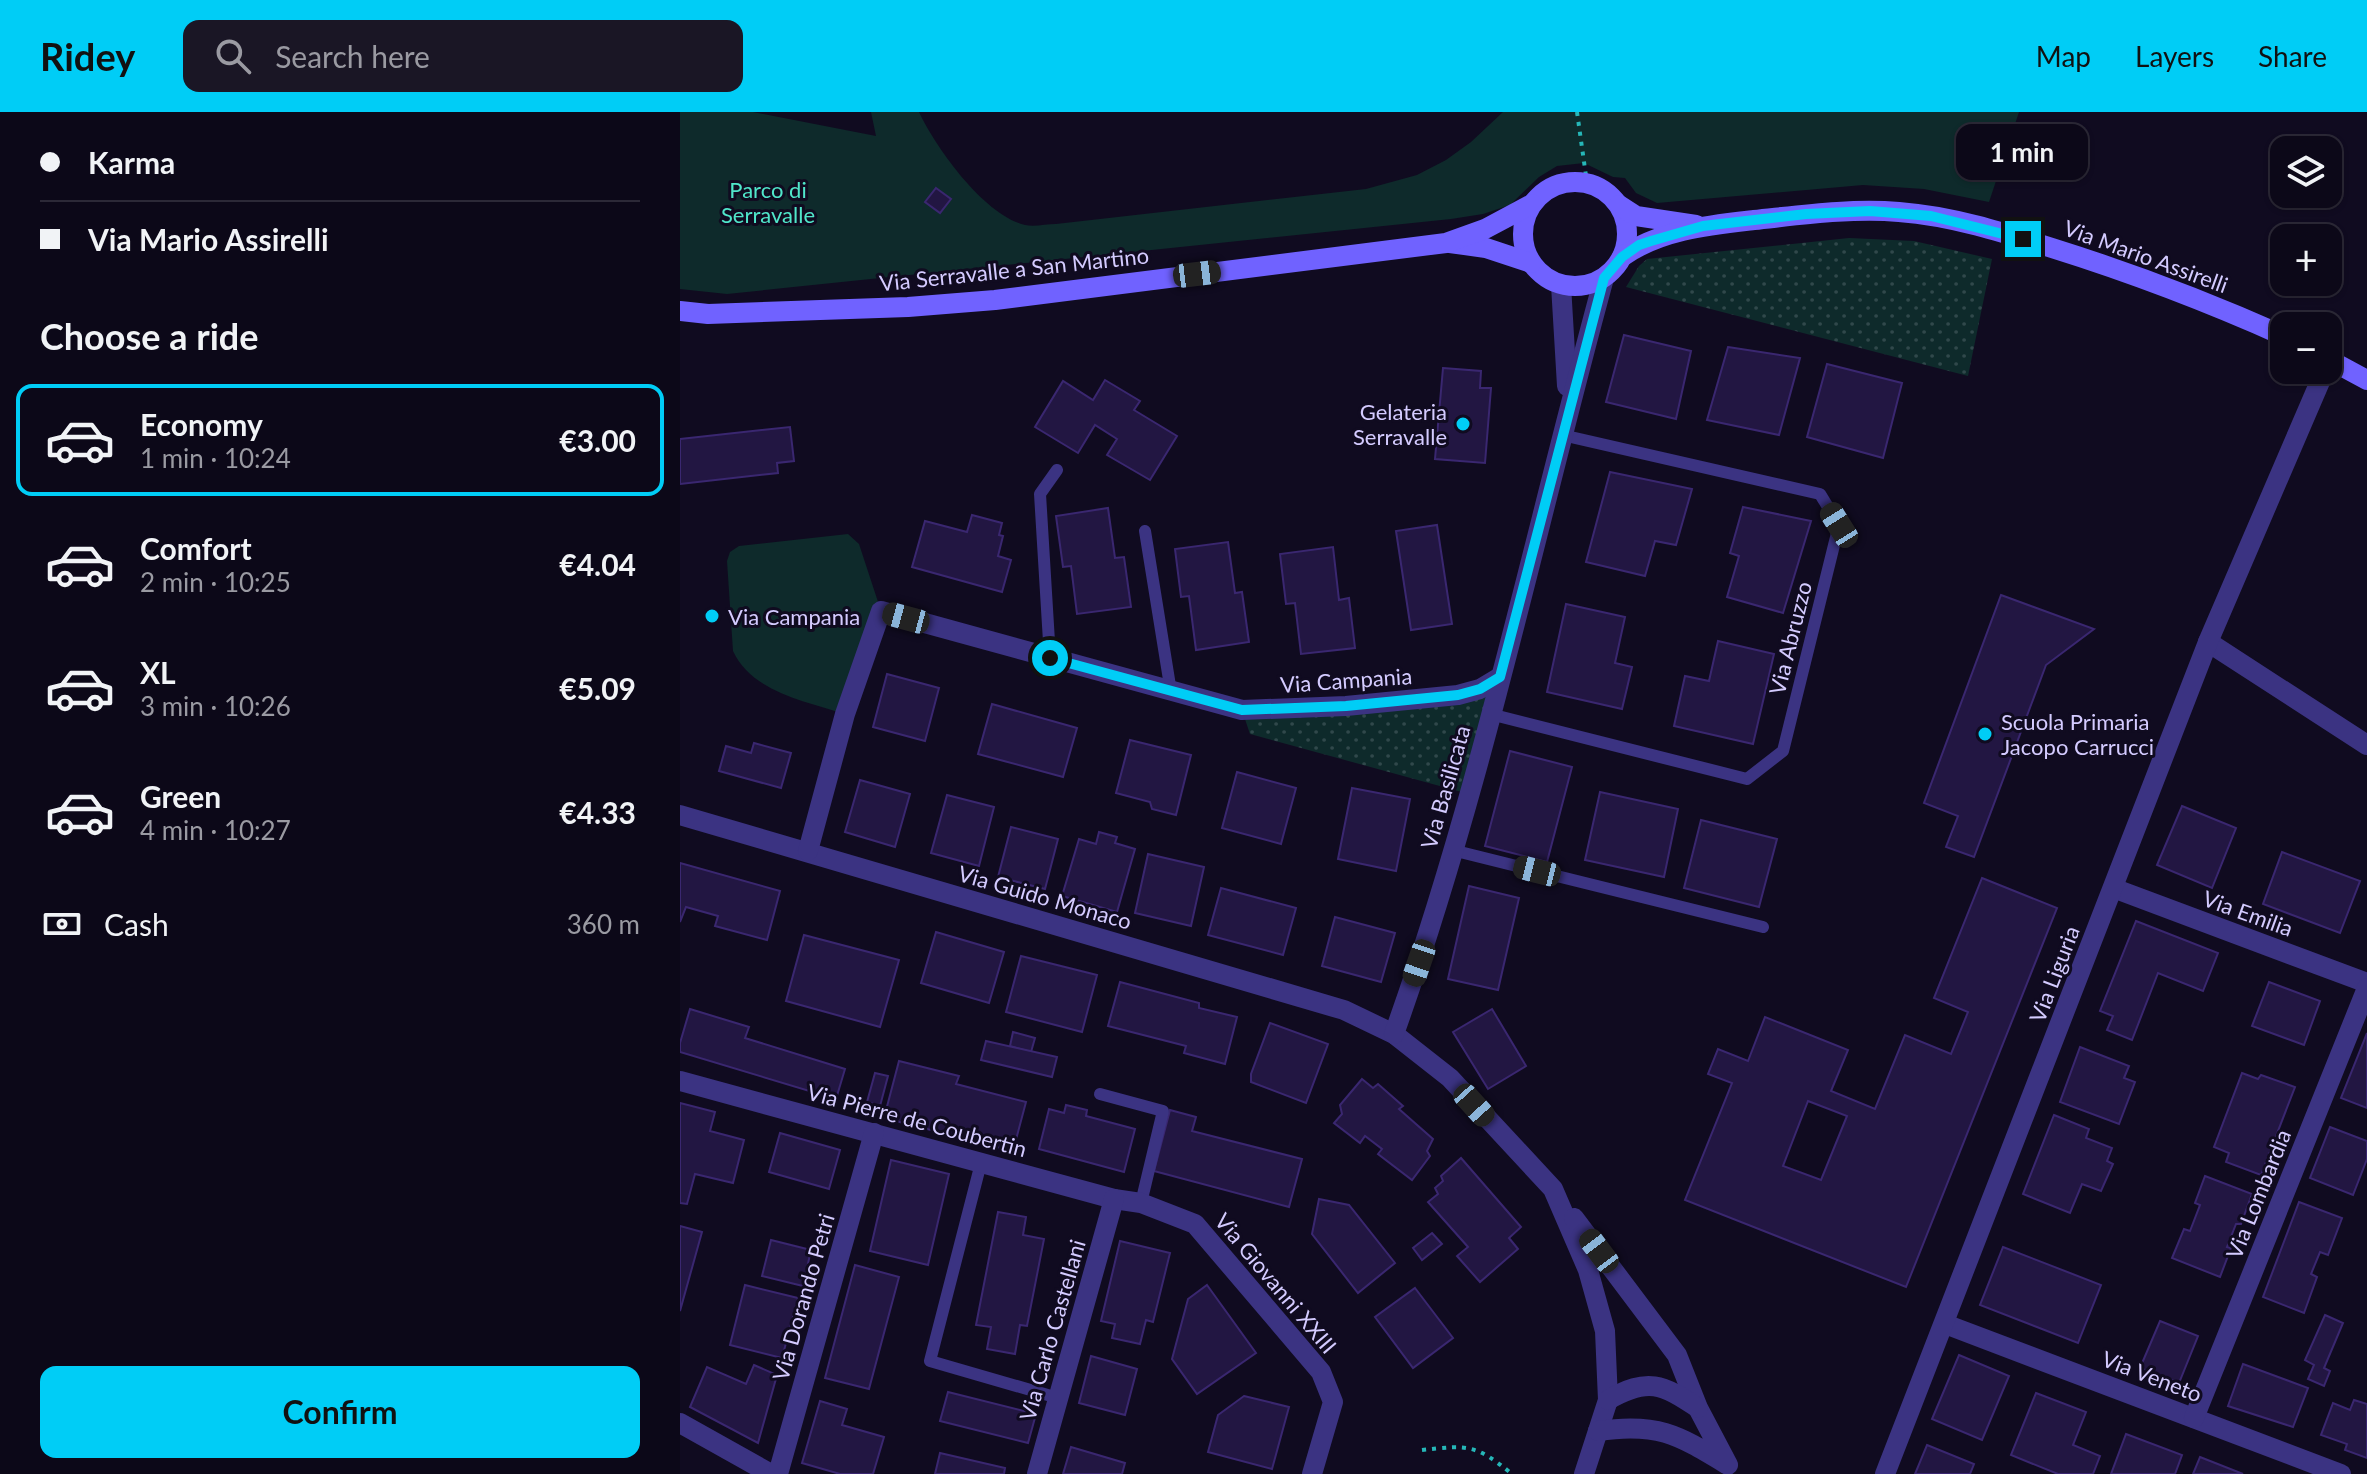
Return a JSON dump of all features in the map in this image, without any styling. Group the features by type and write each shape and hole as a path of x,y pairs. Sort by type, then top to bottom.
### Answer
{"street":[{"path":"1446,243 1485,229 1532,204 1558,185 1587,183 1610,195 1636,216 1703,226"},
{"path":"1532,204 1523,233 1525,249 1531,263 1548,279 1561,285 1576,286 1604,278 1622,257 1639,245 1703,226"},
{"path":"1619,205 1628,231 1622,257"},
{"name":"Via Mario Assirelli","path":"1703,226 1837,212 1870,211 1931,216 2011,235 2153,281 2270,330"},
{"path":"1446,243 1486,248 1531,263"},
{"name":"Via Serravalle a San Martino","path":"680,311 723,313 908,307 995,300 1446,243"},
{"name":"Via Basilicata","path":"1394,1034 1419,963 1490,714 1604,278"},
{"name":"Via Basilicata","path":"1561,285 1566,325 1568,410"},
{"path":"2342,369 2367,380"},
{"name":"Via Liguria","path":"1885,1474 2208,642 2319,384"},
{"name":"Via Campania","path":"808,851 845,714 881,611 1242,710 1331,707 1458,695 1480,689 1500,677"},
{"path":"2208,642 2367,745"},
{"name":"Via Guido Monaco","path":"680,815 1344,1010 1394,1034 1450,1078 1553,1189"},
{"name":"Via Emilia","path":"2113,888 2367,986"},
{"name":"Via Lombardia","path":"2194,1418 2367,986"},
{"name":"Via Pierre de Coubertin","path":"680,1081 1114,1199 1141,1203"},
{"name":"Via Dorando Petri","path":"778,1474 874,1133"},
{"path":"1553,1189 1588,1270 1605,1331 1608,1400 1584,1474"},
{"path":"1553,1189 1677,1355 1698,1408 1730,1470"},
{"name":"Via Carlo Castellani","path":"1037,1474 1114,1199"},
{"name":"Via Giovanni XXIII","path":"1141,1203 1195,1224 1321,1372 1333,1402 1312,1474"},
{"name":"Via Veneto","path":"1945,1324 2341,1474"},
{"path":"1608,1400 1628,1388 1647,1386 1668,1388 1698,1408"},
{"path":"680,1423 771,1474"},
{"path":"1598,1431 1620,1428 1664,1430 1686,1440 1730,1470"}],"lane":[{"name":"Via Abruzzo","path":"1490,714 1747,779 1783,751 1839,525 1820,494 1562,435"},
{"path":"1050,658 1040,494 1057,470"},
{"path":"1145,531 1171,692"},
{"path":"1452,850 1763,927"},
{"path":"1100,1094 1163,1111 1141,1203"},
{"path":"981,1163 930,1361 1058,1398"}],"path":[{"path":"1577,112 1587,183"},
{"path":"1422,1450 1461,1445 1483,1451 1512,1474"}],"green space":[{"name":"Parco di Serravalle","path":"680,112 753,112 876,136 871,112 919,112 949,161 978,194 1009,219 1032,226 1366,189 1417,175 1446,160 1503,112 2019,112 1989,202 1924,189 1863,185 1657,203 1636,193 1625,178 1613,177 1584,163 1557,166 1539,177 1510,205 1483,214 1451,219 727,294 680,289"},
{"path":"1849,238 1914,241 1992,259 1968,376 1626,287 1647,259"},
{"path":"848,534 859,544 881,611 845,714 766,686 742,665 733,651 727,561 730,552 739,546"},
{"path":"1500,677 1469,794 1250,734 1242,710 1458,695"}],"building":[{"path":"936,188 951,199 940,213 925,202"},
{"path":"1624,335 1691,351 1676,419 1606,402"},
{"path":"1728,347 1800,358 1779,435 1707,420"},
{"path":"1827,364 1902,383 1883,458 1807,437"},
{"name":"Gelateria Serravalle","path":"1443,368 1481,371 1480,388 1491,388 1485,463 1435,459"},
{"path":"1105,380 1140,401 1134,410 1177,436 1150,480 1107,455 1117,439 1095,425 1078,453 1035,427 1063,381 1093,400"},
{"path":"790,427 794,461 777,463 778,473 680,484 680,439"},
{"path":"1610,472 1692,489 1676,545 1655,541 1645,576 1586,562"},
{"path":"1743,507 1811,521 1783,613 1727,597 1739,556 1730,553"},
{"path":"1108,508 1115,558 1124,557 1131,607 1077,614 1071,566 1063,567 1056,516"},
{"path":"972,515 1002,523 999,535 1003,536 998,556 1011,560 1002,592 912,567 925,521 967,532"},
{"path":"1437,525 1452,624 1411,630 1396,531"},
{"path":"1228,542 1235,593 1242,592 1249,642 1196,650 1189,596 1181,597 1175,549"},
{"path":"1333,547 1339,600 1349,598 1355,648 1301,654 1295,603 1286,604 1280,554"},
{"name":"Scuola Primaria Jacopo Carrucci","path":"2001,595 2094,629 2046,665 1974,857 1946,847 1958,816 1924,803"},
{"path":"1566,604 1625,617 1615,663 1632,667 1622,709 1547,692"},
{"path":"1718,641 1774,654 1753,744 1674,726 1685,676 1709,681"},
{"path":"887,674 939,688 925,741 873,727"},
{"path":"992,704 1077,728 1063,777 978,754"},
{"path":"1130,740 1191,755 1176,815 1152,809 1150,802 1116,793"},
{"path":"754,743 791,753 781,788 719,771 726,746 751,753"},
{"path":"1510,751 1572,767 1547,862 1485,846"},
{"path":"1237,772 1296,788 1281,844 1222,828"},
{"path":"860,780 910,794 895,847 845,832"},
{"path":"1352,788 1410,799 1396,871 1338,859"},
{"path":"1600,792 1678,809 1664,877 1585,860"},
{"path":"947,795 994,807 979,866 931,853"},
{"path":"2182,806 2236,828 2212,888 2157,865"},
{"path":"1701,820 1777,839 1759,907 1684,888"},
{"path":"1011,827 1058,839 1045,889 998,877"},
{"path":"1099,832 1117,837 1115,843 1135,849 1117,912 1062,896 1079,839 1096,844"},
{"path":"2282,852 2360,881 2340,933 2263,904"},
{"path":"1148,854 1204,867 1191,926 1135,913"},
{"path":"680,863 780,891 767,940 715,926 718,916 686,907 680,922"},
{"path":"1982,878 2057,908 1906,1287 1685,1200 1732,1083 1708,1074 1718,1049 1748,1061 1765,1017 1848,1050 1831,1091 1875,1109 1905,1035 1951,1054 1968,1012 1934,998","holes":["1808,1101 1847,1116 1821,1180 1783,1166"]},
{"path":"1469,886 1519,898 1498,990 1448,979"},
{"path":"1221,888 1296,908 1283,955 1208,935"},
{"path":"1335,917 1395,933 1381,982 1322,966"},
{"path":"2136,921 2218,953 2203,991 2158,973 2132,1040 2107,1030 2113,1016 2100,1011"},
{"path":"936,932 1004,952 989,1003 921,983"},
{"path":"804,935 899,960 880,1027 786,1001"},
{"path":"1021,956 1097,975 1082,1032 1006,1012"},
{"path":"1120,982 1199,1003 1199,1008 1237,1017 1225,1064 1184,1053 1186,1046 1108,1026"},
{"path":"2269,982 2320,1001 2304,1045 2252,1026"},
{"path":"690,1009 749,1027 745,1038 845,1069 836,1099 680,1052"},
{"path":"1492,1009 1526,1066 1488,1089 1453,1032"},
{"path":"1270,1023 1328,1044 1306,1103 1251,1082 1251,1074"},
{"path":"1013,1032 1035,1038 1031,1052 1010,1046"},
{"path":"2367,1033 2367,1108 2341,1098"},
{"path":"986,1041 1057,1057 1052,1077 981,1060"},
{"path":"2080,1047 2129,1066 2124,1078 2135,1082 2119,1124 2060,1102"},
{"path":"899,1061 959,1076 956,1084 1026,1102 1013,1151 884,1118"},
{"path":"875,1073 888,1076 880,1106 867,1102"},
{"path":"2242,1073 2258,1079 2261,1075 2295,1087 2261,1175 2226,1162 2229,1153 2214,1147"},
{"path":"1362,1079 1373,1088 1378,1084 1403,1106 1399,1109 1433,1139 1427,1151 1430,1156 1412,1180 1378,1154 1382,1149 1365,1136 1360,1143 1334,1123 1342,1114 1340,1105"},
{"path":"680,1103 715,1112 710,1131 744,1140 733,1183 695,1174 687,1204 680,1203"},
{"path":"1066,1105 1087,1110 1086,1116 1135,1129 1124,1172 1039,1149 1049,1109 1064,1113"},
{"path":"1170,1110 1196,1117 1192,1131 1302,1159 1289,1207 1154,1171"},
{"path":"2054,1115 2089,1129 2086,1138 2112,1148 2107,1161 2113,1164 2101,1191 2082,1184 2070,1213 2023,1194"},
{"path":"2330,1127 2367,1141 2367,1159 2353,1195 2310,1178"},
{"path":"780,1133 840,1150 829,1189 769,1172"},
{"path":"1461,1158 1521,1227 1509,1238 1518,1249 1480,1282 1457,1256 1468,1247 1428,1202 1438,1194 1435,1188 1443,1181 1441,1176"},
{"path":"891,1160 949,1174 928,1265 870,1251"},
{"path":"2205,1176 2252,1194 2241,1224 2236,1224 2227,1247 2231,1248 2220,1277 2172,1258 2184,1229 2190,1231 2200,1205 2195,1203"},
{"path":"1319,1199 1349,1205 1395,1263 1358,1293 1312,1234"},
{"path":"2299,1202 2342,1218 2328,1255 2320,1252 2311,1274 2317,1277 2304,1313 2263,1297"},
{"path":"998,1212 1026,1217 1023,1235 1044,1239 1027,1326 1020,1325 1015,1354 987,1349 991,1327 976,1325"},
{"path":"680,1226 702,1232 680,1311"},
{"path":"1432,1233 1442,1244 1422,1260 1413,1248"},
{"path":"771,1240 811,1250 803,1286 762,1276"},
{"path":"1120,1241 1170,1253 1153,1322 1146,1320 1140,1344 1112,1338 1115,1324 1101,1321"},
{"path":"2003,1247 2101,1285 2078,1343 1980,1305"},
{"path":"855,1265 899,1277 869,1389 825,1378"},
{"path":"745,1285 798,1298 782,1358 730,1345"},
{"path":"1207,1285 1256,1353 1197,1394 1172,1359 1188,1299"},
{"path":"1415,1288 1453,1338 1413,1368 1375,1317"},
{"path":"2325,1315 2343,1323 2324,1368 2330,1371 2324,1386 2308,1379 2314,1365 2305,1360"},
{"path":"2160,1321 2198,1336 2179,1383 2140,1368"},
{"path":"1959,1355 2009,1376 1982,1440 1932,1419"},
{"path":"1091,1356 1137,1369 1125,1415 1079,1403"},
{"path":"2243,1364 2308,1388 2293,1427 2228,1406"},
{"path":"754,1365 777,1375 758,1443 690,1407 707,1367 746,1384"},
{"path":"948,1392 1036,1414 1028,1443 940,1421"},
{"path":"2036,1393 2086,1412 2073,1445 2100,1456 2093,1474 2058,1474 2011,1455"},
{"path":"1244,1396 1289,1407 1272,1469 1208,1452 1218,1415"},
{"path":"2354,1400 2367,1404 2367,1458 2345,1450 2347,1444 2321,1435 2333,1403 2350,1410"},
{"path":"820,1401 847,1409 842,1425 884,1437 873,1474 840,1474 802,1463"},
{"path":"2126,1434 2182,1455 2175,1474 2111,1474"},
{"path":"1927,1445 1974,1464 1970,1474 1915,1474"},
{"path":"1071,1447 1125,1463 1122,1474 1063,1474"},
{"path":"940,1453 1005,1468 1004,1474 935,1474"},
{"path":"2200,1457 2243,1474 2193,1474"}],"place":[{"name":"Gelateria Serravalle","path":"1463,424"},
{"name":"Via Campania","path":"712,616"},
{"name":"Scuola Primaria Jacopo Carrucci","path":"1985,734"}],"route":[{"path":"1050,658 1242,710 1346,706 1458,695 1480,689 1500,677 1604,278 1622,257 1639,245 1703,226 1837,212 1899,212 1931,216 2023,239"}]}
